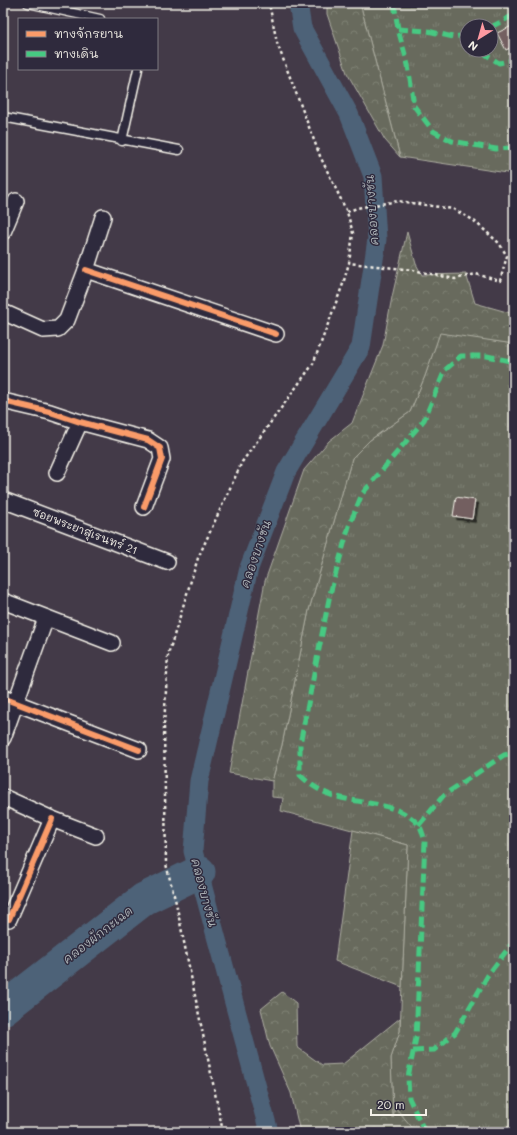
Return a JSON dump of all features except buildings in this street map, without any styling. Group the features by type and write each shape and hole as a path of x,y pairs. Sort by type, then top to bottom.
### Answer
{"street":[{"path":"3,232 16,201"},
{"path":"3,312 43,330 58,329 67,320 86,270 103,217"},
{"path":"86,270 276,334"},
{"path":"3,401 50,412 80,422 148,440 160,448 162,459 144,507"},
{"path":"57,473 80,422"},
{"name":"ซอยพระยาสุเรนทร์ 21","path":"3,500 167,562"},
{"path":"3,601 112,643"},
{"path":"3,738 10,700 46,618"},
{"path":"10,700 139,750"},
{"path":"3,797 52,819 96,836"},
{"path":"9,919 52,819"}],"lane":[{"path":"28,3 96,18"},
{"path":"122,140 138,70"},
{"path":"3,117 179,150"}],"path":[{"path":"223,1132 176,903 166,864 164,733 168,655 198,558 242,462 313,364 343,284 349,264 354,233 347,212 320,156 277,43 269,3"},
{"path":"347,212 356,208 398,201 453,209 473,220 499,242 507,256 500,281 476,274 455,279 413,270 349,264"}],"green space":[{"path":"327,3 360,3 400,157 385,140 347,73 327,14"},
{"path":"360,3 514,3 514,174 400,157"},
{"path":"407,232 416,264 422,275 466,274 475,303 514,314 514,344 440,333 425,376 410,412 370,440 352,458 309,610 282,745 272,781 229,773 265,581 304,470 329,441 352,423 383,345"},
{"path":"440,332 514,344 514,1132 395,1132 393,1120 391,1058 400,1031 408,845 281,811 283,798 272,797 272,781 282,745 309,610 352,458 370,440 410,412 425,376"},
{"path":"353,830 408,845 402,987 335,961"},
{"path":"282,992 296,1003 297,1047 322,1065 343,1064 400,1018 400,1031 391,1058 393,1118 395,1107 416,1132 300,1132 291,1093 270,1046 261,1009"}],"waterway":[{"name":"คลองบางชัน","path":"269,1132 193,851 199,781 249,568 286,472 361,347 377,239 373,176 349,114 302,28 298,3"},
{"name":"คลองผักกะเฉด","path":"3,1009 144,899 199,872"}],"marked path":[{"path":"394,3 398,29 408,65 414,106 433,131 452,141 496,149 514,148"},
{"path":"499,23 514,15"},
{"path":"398,29 428,31 453,37 459,36"},
{"path":"491,58 499,63 514,60"},
{"path":"425,1132 409,1098 408,1077 416,1038 425,841 418,824 400,811 378,805 344,799 324,792 311,785 300,775 300,744 330,594 349,526 362,494 424,420 445,370 461,356 487,356 514,362"},
{"path":"419,825 444,795 504,755 514,753"},
{"path":"413,1051 434,1050 455,1033 488,975 510,946 514,944"}],"cycle path":[{"path":"86,270 276,334"},
{"path":"3,401 50,412 80,422 148,440 160,448 162,459 144,507"},
{"path":"3,698 139,750"},
{"path":"9,919 52,819"}]}
